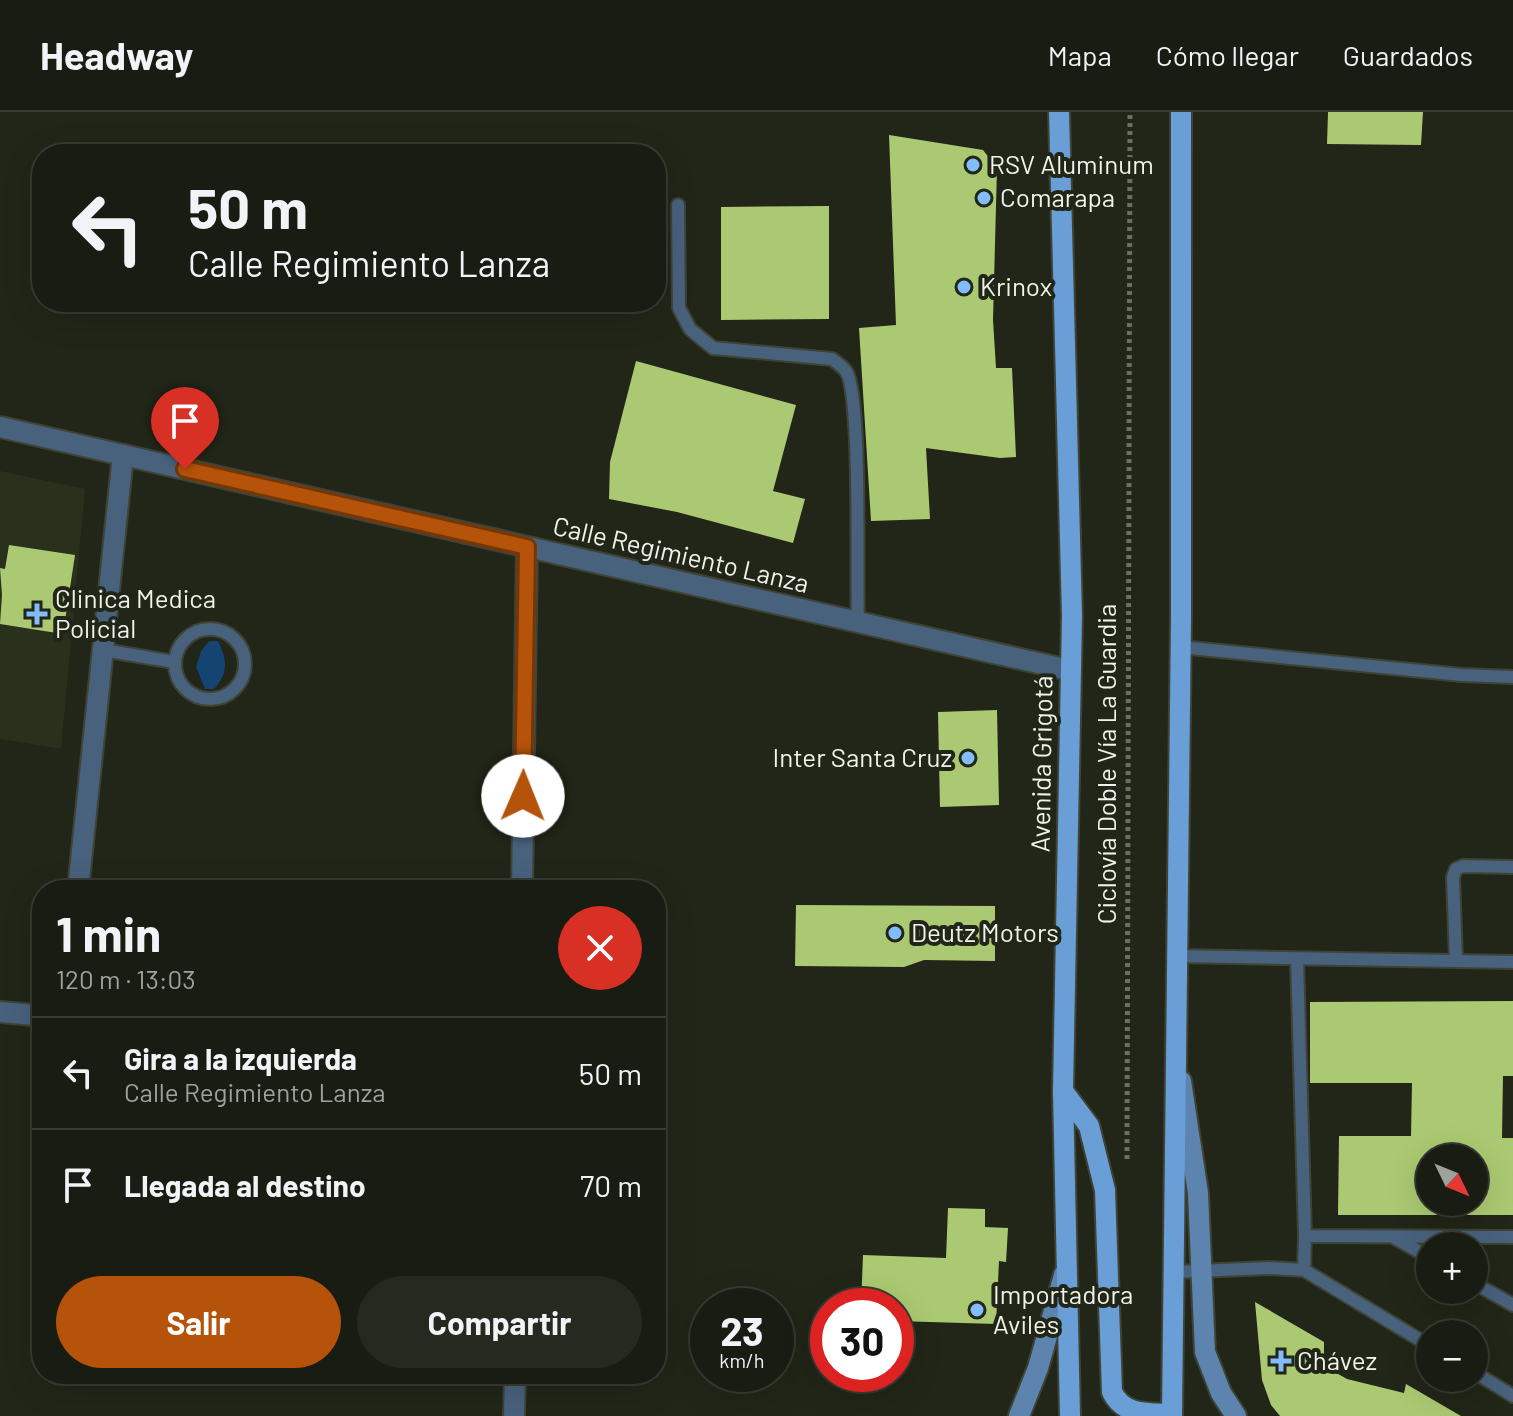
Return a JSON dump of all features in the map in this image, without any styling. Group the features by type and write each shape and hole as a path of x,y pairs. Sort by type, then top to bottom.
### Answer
{"main road":[{"name":"Avenida Grigotá","path":"1059,112 1072,616 1063,1091 1070,1416"},
{"path":"1063,1091 1089,1126 1105,1190 1112,1392 1126,1412 1172,1415 1174,1034 1178,956 1181,112"}],"street":[{"name":"Calle Regimiento Lanza","path":"0,427 1069,670"},
{"path":"79,880 123,455"},
{"path":"522,880 527,547"},
{"path":"0,1012 32,1015"},
{"path":"1174,1034 1198,1193 1205,1352 1221,1393 1236,1416"},
{"path":"1019,1416 1038,1368 1065,1271"},
{"path":"514,1410 515,1384"}],"lane":[{"path":"678,205 679,308 690,329 713,348 832,359 847,372 855,440 858,622"},
{"path":"210,628 222,630 241,646 245,669 233,691 210,699 187,691 180,682 174,662 179,647 187,637 210,628"},
{"path":"1180,647 1462,675 1513,677"},
{"path":"103,650 174,662"},
{"path":"1456,960 1453,877 1456,869 1463,866 1513,867"},
{"path":"1178,956 1513,962"},
{"path":"1297,959 1304,1270"},
{"path":"1305,1236 1513,1237"},
{"path":"1392,1236 1416,1250"},
{"path":"1173,1272 1304,1270 1416,1338"},
{"path":"1488,1291 1513,1305"},
{"path":"1488,1381 1513,1396"}],"path":[{"name":"Ciclovía Doble Vía La Guardia","path":"1126,1173 1130,112"}],"shaded area":[{"name":"Clinica Medica Policial","path":"0,471 85,489 61,749 0,739"}],"water":[{"path":"209,641 218,641 225,660 224,672 214,689 205,689 196,667 201,651"}],"building":[{"path":"1328,112 1423,112 1421,145 1327,144"},
{"path":"889,135 983,150 997,168 993,320 996,368 1012,368 1016,457 1000,458 926,448 930,519 871,521 859,328 896,325"},
{"path":"829,206 829,319 721,320 721,207"},
{"path":"636,361 796,405 773,491 805,499 793,543 677,512 609,499 610,462"},
{"path":"9,545 75,555 63,634 0,624 0,568 5,569"},
{"name":"Inter Santa Cruz","path":"997,710 999,805 940,807 938,712"},
{"name":"Deutz Motors","path":"796,905 995,906 995,961 924,960 904,967 795,966"},
{"path":"1513,1001 1513,1076 1503,1076 1502,1138 1513,1138 1513,1215 1488,1215 1488,1144 1416,1144 1416,1215 1338,1215 1339,1136 1411,1136 1412,1083 1310,1083 1310,1002"},
{"path":"948,1208 985,1209 985,1227 1008,1228 1006,1262 999,1261 996,1324 914,1322 914,1288 862,1288 863,1255 946,1258"},
{"path":"1255,1302 1324,1342 1324,1366 1347,1379 1404,1393 1406,1384 1461,1416 1280,1416 1271,1405 1262,1380"}],"place":[{"name":"RSV Aluminum","path":"973,165"},
{"name":"Comarapa","path":"984,198"},
{"name":"Krinox","path":"964,287"},
{"name":"Clinica Medica Policial","path":"37,614"},
{"name":"Inter Santa Cruz","path":"968,758"},
{"name":"Deutz Motors","path":"895,933"},
{"name":"Importadora Aviles","path":"977,1310"},
{"name":"Chávez","path":"1281,1361"}],"route":[{"path":"185,469 527,547 523,796"}]}
